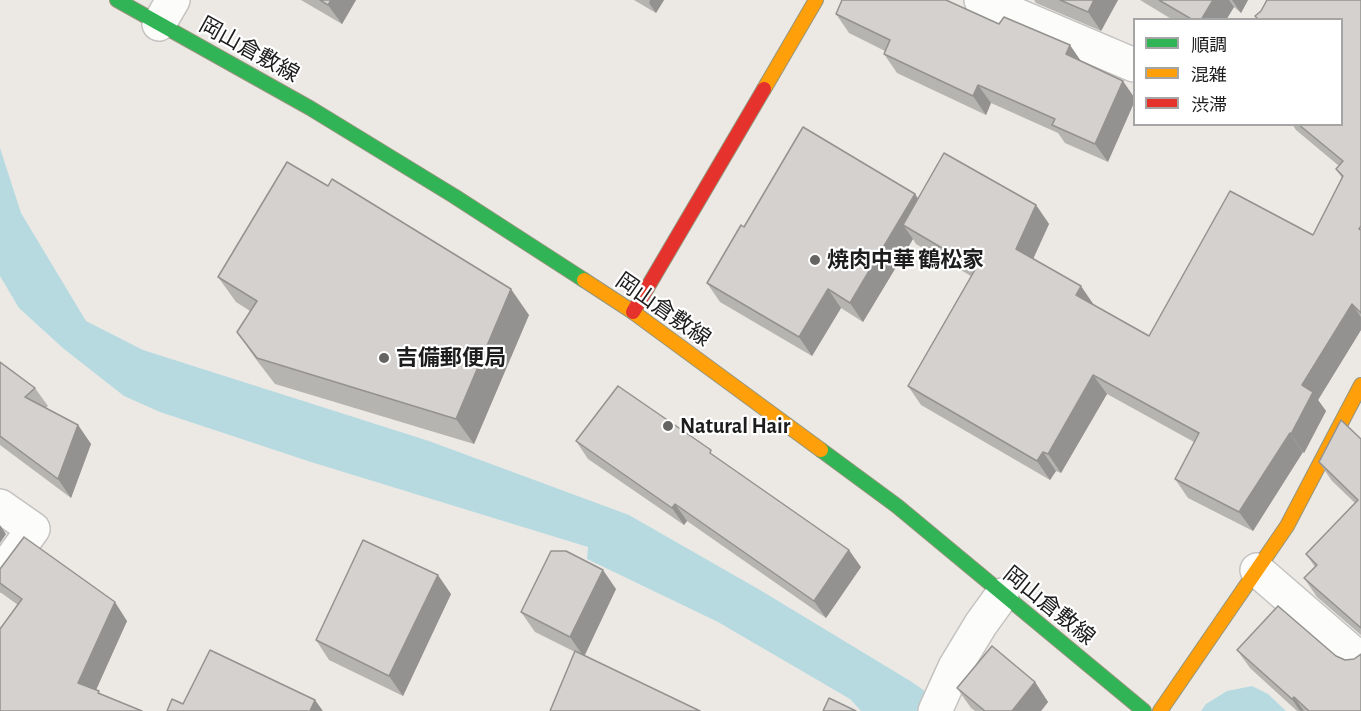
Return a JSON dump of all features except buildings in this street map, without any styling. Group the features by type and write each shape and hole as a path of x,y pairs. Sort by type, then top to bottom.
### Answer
{"main road":[{"name":"岡山倉敷線","path":"117,0 166,12 310,108 454,196 633,312 897,506 1144,711"},
{"path":"633,312 816,0"},
{"path":"1160,711 1287,526 1359,393"}],"street":[{"path":"981,0 1133,65"},
{"path":"0,506 33,529 0,575"},
{"path":"1257,570 1361,660"},
{"path":"936,707 955,667 1002,595"}],"water":[{"path":"0,148 21,213 86,321 143,350 429,441 629,515 760,590 912,682 953,711 861,711 850,699 718,622 587,559 588,547 311,462 160,412 124,396 64,349 19,308 0,276"},
{"path":"1252,686 1268,694 1286,711 1201,711 1206,704 1227,691"}],"traffic: fast":[{"path":"117,0 310,108 454,196 584,280"},
{"path":"821,450 897,506 1144,711"}],"traffic: slow":[{"path":"764,89 816,0"},
{"path":"584,280 633,312 821,450"},
{"path":"1160,711 1287,526 1361,385"}],"traffic: jam":[{"path":"633,312 764,89"}],"place":[{"name":"焼肉中華 鶴松家","path":"815,260"},
{"name":"吉備郵便局","path":"384,358"},
{"name":"Natural Hair","path":"668,426"}]}
